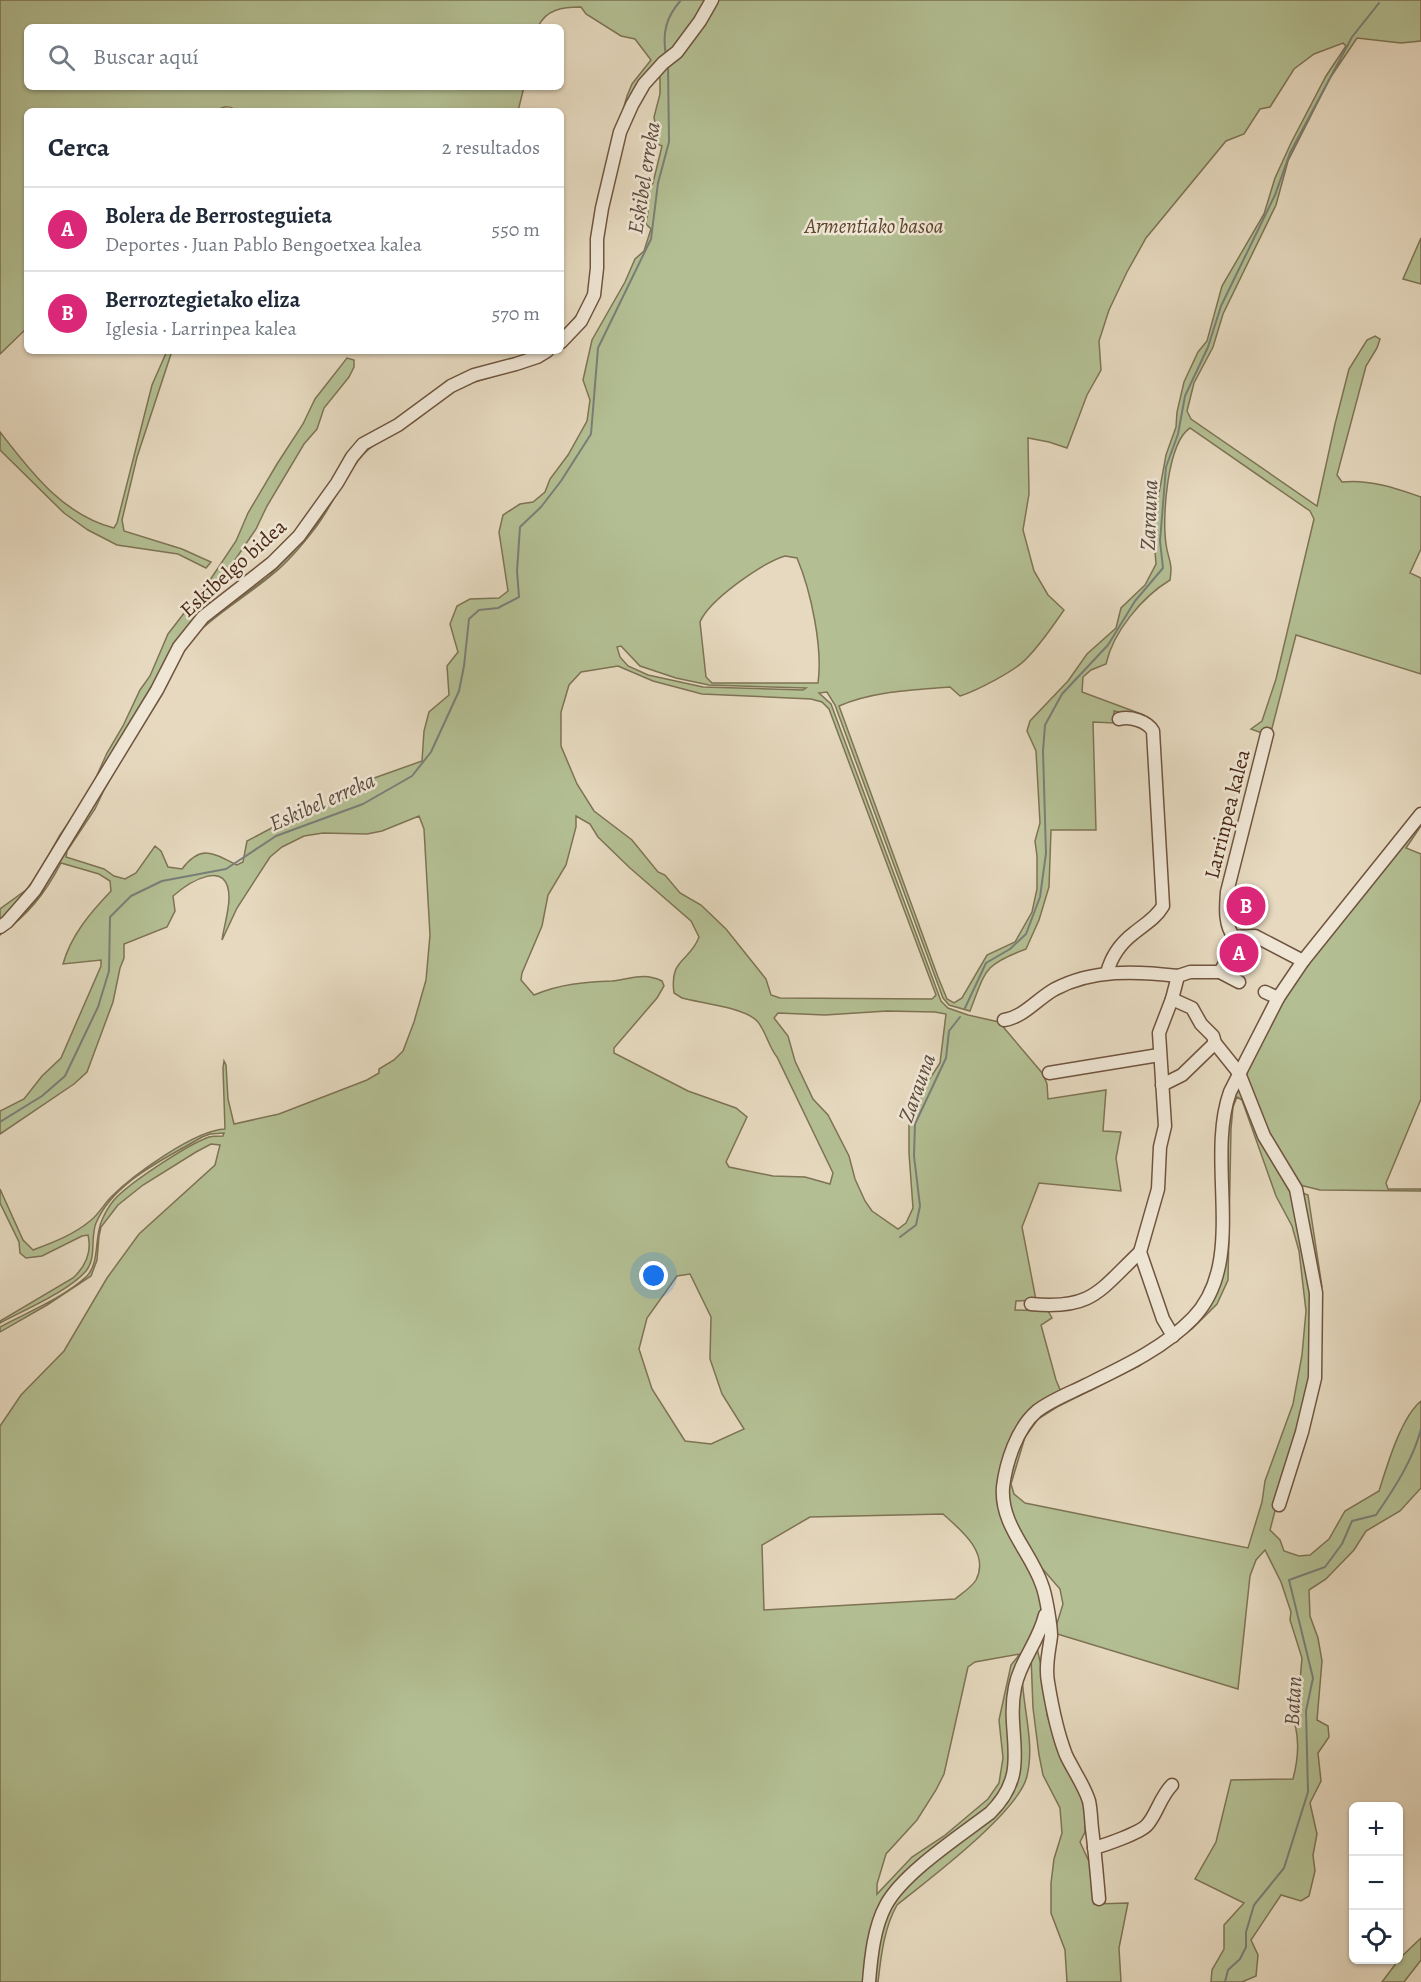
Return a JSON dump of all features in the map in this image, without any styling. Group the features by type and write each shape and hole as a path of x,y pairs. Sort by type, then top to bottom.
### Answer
{"street":[{"path":"564,339 581,321 594,295 597,239 620,132 644,84 663,63 677,52 712,0"},
{"name":"Eskibelgo bidea","path":"0,927 35,890 157,690 179,647 203,617 272,563 299,536 363,444 398,425 451,386 474,375 516,364 542,354"},
{"path":"1107,973 1111,959 1131,935 1158,914 1162,906 1153,731 1149,725 1127,717 1119,720"},
{"name":"Larrinpea kalea","path":"1234,937 1229,930 1227,892 1267,734"},
{"path":"1099,1899 1089,1801 1066,1753 1055,1717 1047,1668 1051,1633 1045,1597 1038,1576 1011,1526 1004,1507 1005,1479 1018,1436 1030,1419 1050,1402 1132,1362 1173,1336 1200,1310 1214,1284 1218,1269 1222,1235 1221,1131 1225,1105 1239,1073 1278,998 1303,961 1421,814"},
{"path":"1220,972 1228,958 1234,937 1255,936 1303,961"},
{"path":"1004,1020 1015,1019 1053,990 1080,978 1107,973 1156,973 1178,976 1190,972 1220,972 1239,982"},
{"path":"1031,1304 1057,1307 1093,1296 1140,1252 1158,1189 1160,1147 1165,1126 1159,1034 1178,976"},
{"path":"1265,992 1278,998"},
{"path":"1172,999 1191,1008 1201,1024 1214,1036 1215,1043 1239,1073 1264,1136 1296,1189 1316,1293 1314,1378 1302,1432 1279,1505"},
{"path":"1162,1085 1182,1075 1215,1043"},
{"path":"1049,1073 1159,1054"},
{"path":"1140,1252 1163,1319 1173,1336"},
{"path":"869,1982 877,1930 891,1897 916,1871 990,1813 999,1804 1010,1785 1016,1764 1013,1716 1015,1687 1018,1675 1040,1632 1046,1611"},
{"path":"1094,1848 1109,1844 1146,1826 1164,1793 1172,1785"}],"green space":[{"name":"Armentiako basoa","path":"0,0 1421,0 1421,41 1401,43 1357,38 1330,78 1288,161 1276,205 1223,314 1213,347 1194,383 1187,411 1191,419 1317,506 1349,369 1367,340 1375,336 1380,339 1366,366 1337,475 1342,482 1372,483 1421,497 1421,549 1410,573 1421,578 1421,674 1296,635 1270,736 1251,729 1262,721 1276,679 1314,519 1310,511 1190,428 1182,436 1176,449 1168,482 1165,532 1171,564 1170,580 1149,596 1130,616 1115,640 1106,664 1091,670 1083,677 1082,692 1144,715 1143,718 1114,711 1114,723 1093,722 1096,830 1051,830 1049,887 1039,920 1026,949 1001,960 988,971 979,986 970,1011 949,1005 943,998 835,705 827,692 819,693 831,704 941,1001 948,1008 999,1022 1043,1074 1047,1084 1048,1099 1106,1090 1103,1131 1121,1132 1116,1158 1121,1191 1039,1183 1022,1227 1036,1300 1016,1301 1015,1310 1048,1311 1052,1318 1041,1325 1061,1392 1036,1406 1024,1417 1004,1461 999,1487 1001,1510 1032,1571 1041,1600 1039,1622 1018,1663 1011,1684 1012,1745 1009,1773 994,1802 904,1874 883,1901 872,1930 865,1982 0,1982 0,1426 21,1395 64,1351 107,1278 139,1234 215,1165 220,1145 211,1144 196,1152 143,1185 118,1205 101,1227 97,1260 91,1276 47,1305 0,1332 0,1327 56,1298 87,1276 94,1264 98,1234 102,1220 110,1205 121,1193 173,1156 199,1141 209,1137 223,1136 224,1133 202,1137 142,1172 128,1183 104,1208 96,1223 91,1260 86,1271 58,1293 0,1323 73,1278 85,1264 89,1247 88,1235 42,1256 26,1258 20,1253 19,1242 0,1203 0,1189 23,1240 33,1250 63,1238 84,1226 121,1188 149,1166 165,1155 198,1137 225,1129 224,1061 228,1099 234,1124 279,1114 367,1080 379,1073 379,1069 403,1051 426,980 430,935 424,829 419,816 382,831 367,834 323,833 304,836 282,847 270,857 237,908 222,940 229,898 227,886 222,878 207,876 180,890 173,896 175,911 167,927 124,944 124,958 113,1002 87,1072 74,1084 0,1134 0,1111 24,1099 42,1076 61,1058 101,966 101,960 63,964 76,934 111,891 110,881 99,874 61,863 49,885 35,903 19,920 0,935 0,933 25,913 40,896 69,838 90,808 155,701 95,809 67,851 66,857 104,869 114,876 125,879 136,873 155,846 161,851 168,867 182,869 195,856 208,853 237,865 243,862 247,841 315,805 334,804 353,792 363,782 422,761 424,731 429,712 449,695 447,666 458,652 450,624 457,606 470,599 499,598 508,591 499,532 503,515 520,504 533,502 545,492 550,479 568,455 587,421 590,400 583,380 592,340 625,282 635,259 644,251 651,229 646,224 648,211 645,197 653,183 662,146 653,142 660,78 653,79 643,94 621,146 605,218 601,276 595,304 581,330 564,346 564,342 585,319 595,294 608,191 621,144 629,120 639,99 651,81 665,66 662,62 642,85 621,126 599,211 594,271 589,300 584,313 564,334 564,330 584,307 590,292 592,244 598,197 627,96 632,84 651,60 635,39 621,36 586,14 581,7 556,10 546,16 540,24 24,24 24,90 523,90 519,108 24,108 24,331 0,354","holes":["1343,43 1346,46 1326,76 1291,143 1275,178 1264,214 1222,286 1207,341 1198,352 1184,382 1176,427 1166,455 1153,526 1156,564 1145,585 1121,608 1116,628 1087,654 1068,681 1030,721 1027,731 1036,751 1040,823 1035,841 1037,889 1032,912 1015,942 987,955 962,998 954,1003 947,999 938,977 839,706 865,697 908,690 950,687 960,696 995,680 1021,664 1051,629 1064,610 1048,595 1034,571 1023,530 1029,494 1028,438 1067,448 1087,395 1101,370 1099,341 1109,310 1146,238 1226,141 1244,134 1260,109 1270,107 1294,69 1314,54","785,556 797,558 802,571 815,620 819,653 818,683 712,683 706,677 700,622 714,603 737,583","621,646 640,666 676,678 709,685 806,688 803,690 703,687 648,675 628,666 620,657 617,647","618,666 653,681 702,694 811,699 822,702 829,709 936,995 932,999 780,998 771,995 766,979 726,929 701,905 680,893 665,875 658,872 632,840 594,811 577,784 561,746 561,712 569,685 581,672","576,816 590,824 598,837 630,868 691,921 699,937 691,951 677,966 673,982 674,993 682,998 741,1012 759,1023 833,1173 830,1184 805,1177 773,1176 729,1167 726,1162 747,1117 736,1108 688,1091 614,1053 614,1048 657,998 664,986 662,981 649,977 637,977 572,984 534,995 521,980 542,926 548,895 566,865 576,827","887,1011 946,1014 940,1063 927,1083 909,1125 913,1208 906,1223 898,1229 872,1211 865,1201 855,1179 849,1156 828,1115 813,1099 795,1061 788,1036 774,1018 778,1013 825,1015","690,1274 711,1317 710,1359 722,1394 744,1429 711,1444 685,1441 652,1389 639,1349 647,1318 677,1276","943,1514 972,1543 979,1561 979,1570 976,1580 955,1599 764,1610 762,1545 810,1517","1020,1654 1011,1665 999,1720 1003,1758 999,1783 988,1799 944,1836 912,1857 877,1894 877,1884 886,1854 917,1820 944,1774 968,1667 975,1662"]},
{"path":"1421,238 1421,284 1403,279"},
{"path":"166,354 171,354 137,457 122,520 124,531 182,549 211,562 206,568 178,554 117,545 88,530 64,513 0,450 0,432 36,477 64,502 96,522 114,528 152,385"},
{"path":"535,354 452,384 414,413 376,435 358,450 312,522 293,545 256,580 200,621 185,636 134,727 65,836 45,880 37,892 0,926 0,909 26,890 37,876 60,835 89,793 107,753 140,690 150,676 168,634 212,577 236,541 248,513 303,424 315,399 347,358 354,360 354,367 349,377 324,408 317,429 304,444 256,529 214,591 209,601 210,606 243,587 289,545 324,498 345,461 362,441 405,415 456,377 525,355"},
{"path":"547,354 553,354 526,366 461,388 365,453 351,471 363,452 413,419 453,388 529,363"},
{"path":"347,476 316,527 290,558 273,574 191,639 165,684 185,645 208,621 269,576 292,553 316,525"},
{"path":"1421,822 1421,826 1406,848 1421,854 1421,1099 1386,1183 1388,1189 1421,1189 1421,1191 1320,1190 1296,1184 1275,1152 1244,1071 1286,990"},
{"path":"1240,1083 1293,1191 1313,1291 1310,1377 1270,1530 1280,1540 1284,1551 1299,1556 1310,1555 1329,1539 1345,1511 1379,1491 1401,1430 1407,1418 1421,1401 1421,1488 1400,1511 1366,1531 1354,1550 1326,1579 1309,1590 1310,1616 1318,1638 1322,1661 1317,1720 1328,1726 1329,1737 1318,1753 1321,1781 1310,1803 1317,1834 1313,1855 1315,1871 1309,1896 1301,1901 1281,1895 1251,1940 1258,1955 1256,1976 1242,1982 1211,1982 1212,1970 1224,1949 1224,1925 1244,1903 1195,1879 1216,1842 1231,1780 1293,1779 1296,1762 1298,1746 1291,1712 1299,1692 1302,1658 1281,1582 1265,1550 1256,1560 1250,1576 1238,1689 1054,1633 1063,1604 1060,1589 1034,1559 1009,1508 1006,1493 1010,1470 1023,1434 1049,1407 1137,1362 1215,1294 1224,1138 1229,1105","holes":["1237,1097 1242,1100 1276,1196 1292,1226 1299,1251 1306,1311 1302,1355 1293,1404 1265,1481 1262,1502 1248,1548 1025,1503 1014,1494 1011,1484 1025,1437 1038,1419 1139,1366 1192,1329 1217,1304 1228,1280 1233,1107"]},
{"path":"1300,1192 1308,1195 1322,1287 1319,1288"},
{"path":"1037,1648 1044,1679 1047,1715 1062,1760 1086,1805 1085,1832 1080,1842 1092,1868 1094,1904 1128,1903 1119,1948 1121,1982 1067,1982 1065,1950 1051,1913 1054,1859 1062,1833 1060,1808 1043,1775 1039,1755 1033,1708 1031,1656"},
{"path":"1022,1675 1030,1751 1027,1776 1020,1791 1008,1808 971,1845 897,1905 886,1933 878,1982 873,1982 881,1929 899,1891 1004,1806"},
{"path":"1421,1938 1421,1960 1404,1982 1382,1982 1396,1964 1403,1964 1403,1955"}],"waterway":[{"name":"Eskibel erreka","path":"666,55 666,26 681,0"},
{"name":"Zarauna","path":"965,1008 986,963 1010,949 1026,934 1040,897 1046,853 1043,751 1045,725 1062,694 1108,645 1135,601 1163,568 1160,541 1166,467 1178,434 1185,396 1208,347 1221,306 1275,195 1290,153 1352,37 1379,3"},
{"name":"Eskibel erreka","path":"0,1122 42,1096 65,1076 98,1007 109,971 110,917 131,896 162,881 226,869 276,836 363,804 412,776 431,752 459,691 469,619 479,610 498,608 519,597 517,571 520,527 541,507 561,481 591,434 598,348 651,239 658,183 669,142 668,66"},
{"name":"Zarauna","path":"900,1237 916,1225 920,1206 914,1156 915,1124 946,1058 949,1031 960,1017"},
{"name":"Batan","path":"1225,1982 1228,1970 1240,1959 1246,1947 1246,1932 1254,1905 1284,1868 1308,1792 1306,1711 1313,1678 1289,1580 1325,1567 1342,1544 1352,1521 1376,1515 1408,1463 1421,1429"}],"place":[{"name":"Berroztegietako eliza","path":"1246,906"},
{"name":"Bolera de Berrosteguieta","path":"1239,953"}]}
